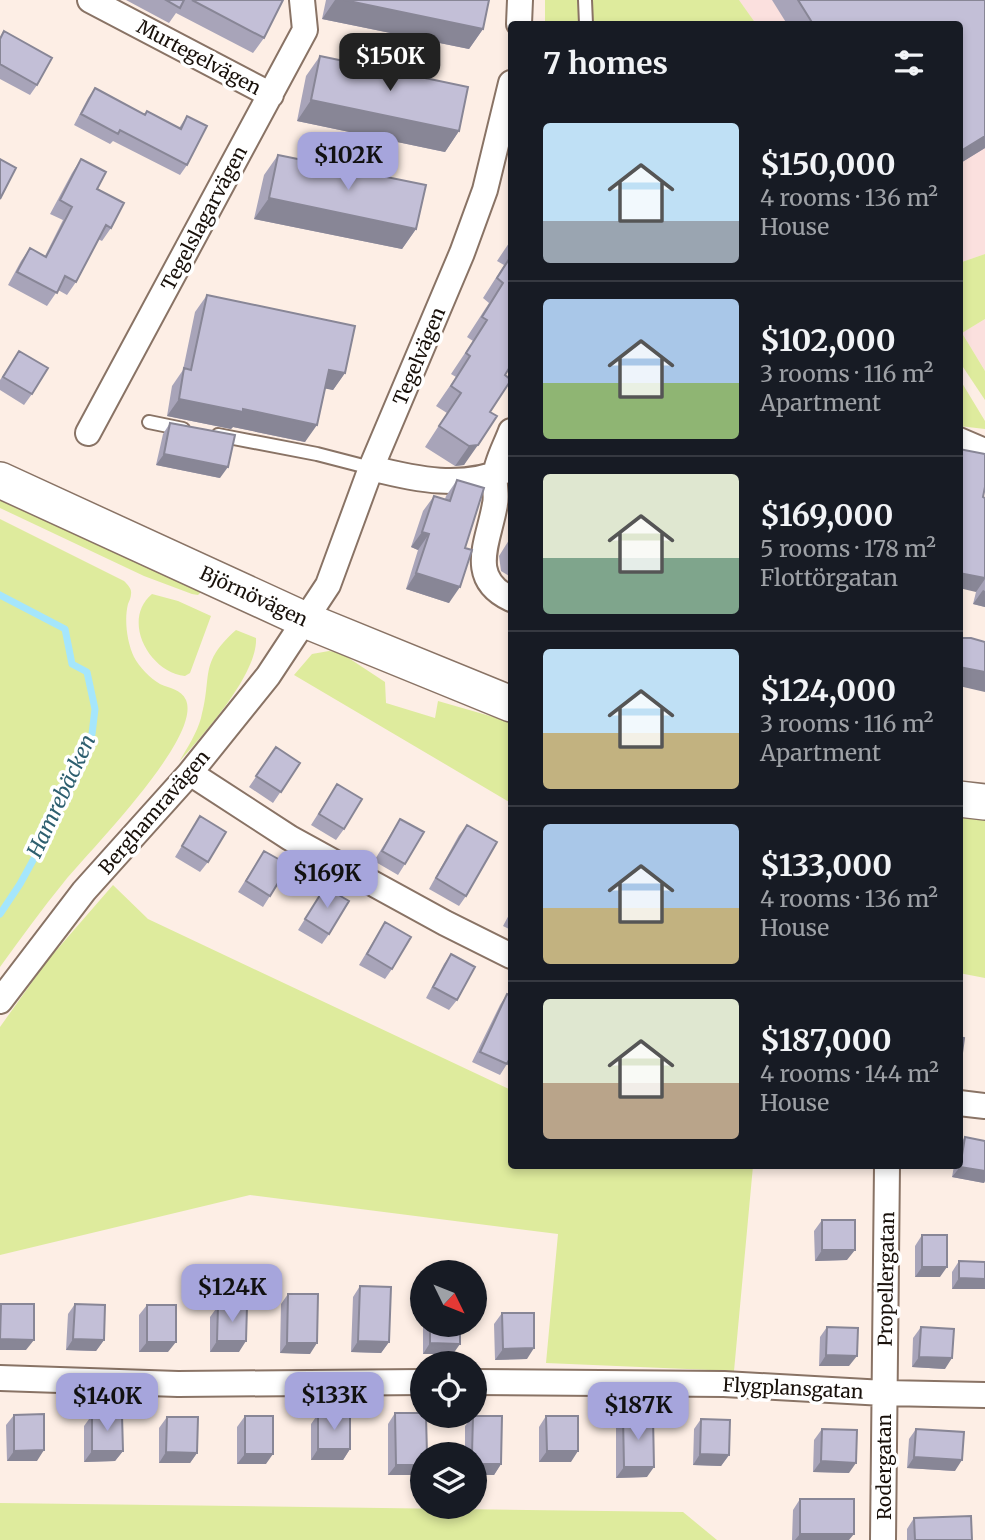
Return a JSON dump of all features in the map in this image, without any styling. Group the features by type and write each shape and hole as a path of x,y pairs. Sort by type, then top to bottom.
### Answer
{"main road":[{"name":"Björnövägen","path":"0,480 305,620 508,703"},
{"path":"963,799 985,802"}],"street":[{"name":"Murtegelvägen","path":"90,0 271,94"},
{"name":"Tegelslagarvägen","path":"88,432 305,30 303,0"},
{"path":"519,21 520,0"},
{"name":"Tegelvägen","path":"305,620 328,585 371,468 462,254 485,190 508,95"},
{"path":"963,442 981,449 985,455"},
{"path":"508,446 483,552 487,581 508,598"},
{"path":"371,468 417,480 448,482 503,472"},
{"name":"Berghamravägen","path":"0,1001 84,891 190,773 268,676 305,620"},
{"path":"190,773 290,838 508,954"},
{"path":"963,1103 985,1106"},
{"name":"Propellergatan","path":"884,1393 887,1169"},
{"path":"0,1378 178,1384 410,1382"},
{"name":"Flygplansgatan","path":"487,1381 724,1384 884,1393 985,1395"},
{"name":"Rodergatan","path":"883,1540 884,1393"}],"lane":[{"path":"585,0 586,21"},
{"path":"149,422 317,454 371,468"}],"shaded area":[{"path":"739,0 985,0 985,254 963,262 963,21 753,21"},
{"path":"985,319 985,371 963,335"}],"green space":[{"path":"545,0 739,0 754,21 545,21"},
{"path":"985,254 985,319 963,332 963,262"},
{"path":"963,335 985,371 985,400 963,367"},
{"path":"963,385 985,421 985,429 963,426"},
{"path":"0,492 202,591 198,595 192,594 144,576 0,508"},
{"path":"0,519 127,584 131,597 126,617 127,631 134,657 152,679 184,696 186,717 177,740 161,766 118,821 56,892 0,967"},
{"path":"152,594 178,601 211,616 190,673 185,676 160,665 143,643 139,617 143,605"},
{"path":"236,630 256,638 248,669 227,703 179,762 199,724 211,661"},
{"path":"329,651 341,653 385,682 386,703 435,718 438,701 508,721 508,801 294,675 312,654"},
{"path":"963,812 985,814 985,978 963,974"},
{"path":"113,885 148,919 508,1089 508,1169 753,1169 734,1371 546,1363 558,1234 250,1195 0,1255 0,1027 47,961"},
{"path":"0,1503 410,1508 410,1519 487,1519 487,1509 683,1512 717,1540 0,1540"}],"building":[{"path":"166,0 184,0 180,8"},
{"path":"192,0 283,0 264,38"},
{"path":"344,0 489,0 483,29"},
{"path":"798,0 985,0 985,136 963,150 963,21 811,21"},
{"path":"4,31 52,58 37,85 0,64 0,39"},
{"path":"320,56 468,87 459,131 311,100"},
{"path":"95,88 145,115 147,111 181,129 187,116 207,126 187,165 120,130 118,134 81,114"},
{"path":"278,155 426,185 416,229 269,198"},
{"path":"0,159 16,168 0,199"},
{"path":"81,159 106,172 97,189 124,203 111,228 106,225 76,282 65,276 57,293 17,272 30,248 46,257 72,207 60,200"},
{"path":"508,261 508,370 505,375 508,378 508,385 490,412 497,416 478,445 469,446 439,426 461,393 451,386 470,356 466,353 487,320 482,317 503,283 497,278"},
{"path":"207,295 355,326 345,373 329,370 317,425 179,399 184,368 191,370"},
{"path":"19,351 48,368 32,394 3,377"},
{"path":"170,423 235,435 228,467 164,454"},
{"path":"963,450 985,454 985,578 963,574"},
{"path":"457,480 484,488 465,548 472,550 460,587 416,573 429,534 422,532 434,496 450,501"},
{"path":"963,638 985,642 985,672 963,668"},
{"path":"276,747 300,763 281,792 256,776"},
{"path":"337,784 362,799 344,829 319,814"},
{"path":"200,816 226,832 208,862 182,846"},
{"path":"400,819 424,832 405,864 382,851"},
{"path":"467,825 497,842 466,896 436,878"},
{"path":"264,851 289,865 270,896 246,881"},
{"path":"325,887 349,901 329,934 305,919"},
{"path":"385,922 411,937 392,969 367,954"},
{"path":"451,954 475,967 457,1000 433,987"},
{"path":"507,994 508,1062 507,1064 480,1052"},
{"path":"965,1137 985,1141 985,1171 963,1167"},
{"path":"822,1220 855,1220 855,1250 822,1250"},
{"path":"922,1235 947,1235 947,1267 922,1267"},
{"path":"959,1261 985,1262 985,1279 959,1278"},
{"path":"360,1286 391,1287 389,1342 358,1341"},
{"path":"288,1294 318,1294 317,1343 287,1343"},
{"path":"1,1304 34,1304 34,1340 0,1339"},
{"path":"75,1304 105,1305 104,1340 73,1339"},
{"path":"147,1305 176,1305 176,1342 147,1342"},
{"path":"218,1306 247,1306 246,1341 217,1341"},
{"path":"502,1313 534,1313 534,1348 503,1349"},
{"path":"827,1327 858,1328 857,1356 826,1355"},
{"path":"921,1327 954,1329 952,1358 919,1357"},
{"path":"430,1337 460,1337 460,1344 430,1343"},
{"path":"395,1413 410,1413 410,1428 426,1428 427,1442 410,1442 410,1465 396,1465"},
{"path":"44,1414 44,1450 14,1451 14,1415"},
{"path":"318,1414 350,1414 350,1449 318,1449"},
{"path":"92,1415 122,1415 123,1451 92,1451"},
{"path":"245,1416 273,1416 273,1454 245,1454"},
{"path":"487,1416 502,1416 501,1464 487,1464 487,1442 472,1442 473,1428 487,1428"},
{"path":"546,1416 578,1416 578,1451 547,1451"},
{"path":"167,1417 198,1417 197,1453 166,1452"},
{"path":"623,1417 653,1417 654,1467 624,1467"},
{"path":"701,1419 730,1420 729,1455 700,1454"},
{"path":"822,1429 857,1430 856,1463 821,1461"},
{"path":"916,1429 964,1432 962,1460 914,1457"},
{"path":"800,1499 854,1499 854,1534 800,1534"},
{"path":"971,1516 972,1540 915,1540 914,1518"}],"waterway":[{"name":"Hamrebäcken","path":"0,595 65,629 72,664 87,672 95,709 92,734 63,786 42,844 0,914"}]}
